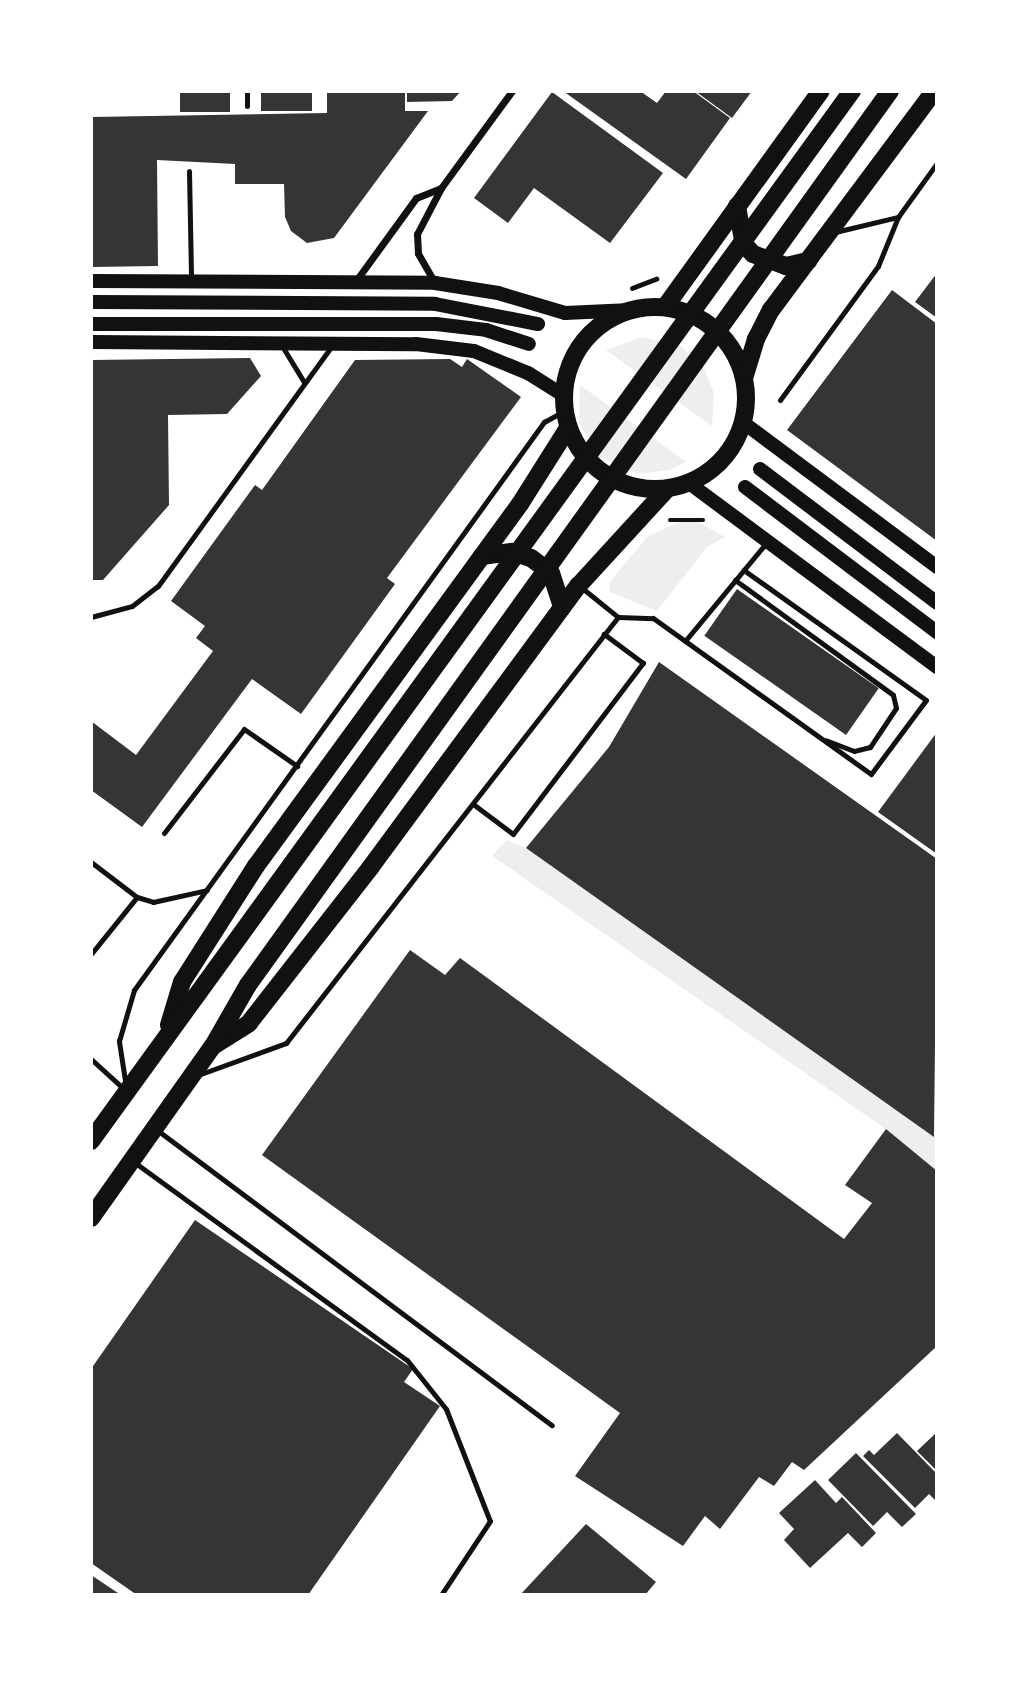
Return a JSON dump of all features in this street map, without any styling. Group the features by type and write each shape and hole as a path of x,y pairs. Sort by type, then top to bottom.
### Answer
{"main road":[{"path":"665,307 821,91"},
{"path":"91,1141 763,219 852,91"},
{"path":"91,1218 213,1046 248,985 890,91"},
{"path":"91,342 416,344 474,351 528,373 565,411 586,458 615,480 649,489 667,489 690,483 714,469 732,448 744,423 745,375 756,339 771,310 934,91"},
{"path":"737,206 744,244 753,254 786,266 808,261"},
{"path":"91,281 435,283 498,293 565,313 665,307 692,314 715,328 734,349 745,375"},
{"path":"91,302 435,304 538,324"},
{"path":"164,1039 182,982 256,866 482,556 565,411 570,363 589,335 631,310"},
{"path":"91,324 436,324 486,330 530,344"},
{"path":"744,423 937,567"},
{"path":"760,469 937,603"},
{"path":"690,483 937,667"},
{"path":"746,487 937,632"},
{"path":"213,1046 249,1023 370,868 579,585 667,489"},
{"path":"482,556 512,552 531,558 551,573 562,607"}],"street":[{"path":"435,283 418,253 417,234 441,188 512,91"},
{"path":"355,282 416,198 441,188"}],"lane":[{"path":"247,91 247,106"},
{"path":"780,400 878,266 898,217 937,163"},
{"path":"189,171 191,283"},
{"path":"828,234 898,217"},
{"path":"280,342 304,382"},
{"path":"91,617 132,606 158,586 334,343"},
{"path":"126,1091 119,1041 134,990 544,422 565,411"},
{"path":"685,642 767,542"},
{"path":"579,585 618,617 653,618 871,775 926,700 744,570"},
{"path":"735,580 893,695 896,708 870,747 854,751 820,738"},
{"path":"191,1077 286,1043 618,617"},
{"path":"473,804 513,834 643,663 604,634"},
{"path":"164,832 244,729 297,766"},
{"path":"91,862 137,897 153,902 208,889"},
{"path":"91,954 137,897"},
{"path":"91,1059 126,1091"},
{"path":"154,1128 552,1425"},
{"path":"132,1160 407,1360 446,1409 490,1521 441,1595"}],"shaded area":[{"path":"642,337 680,346 704,368 714,393 712,426 606,350"},
{"path":"580,385 686,462 670,470 638,474 598,456 579,423"},
{"path":"682,521 698,522 725,537 707,547 657,611 610,592 609,583 648,536"},
{"path":"507,840 526,848 937,1139 937,1171 886,1129 492,856"}],"building":[{"path":"180,91 230,91 230,112 180,112"},
{"path":"261,91 312,91 312,111 261,111"},
{"path":"327,91 405,91 405,111 428,111 334,238 307,243 291,231 285,217 284,184 235,184 235,164 157,160 158,266 91,267 91,117 327,113"},
{"path":"407,91 461,91 452,101 407,102"},
{"path":"563,91 640,91 657,103 666,91 693,91 730,118 686,179"},
{"path":"695,91 752,91 732,118"},
{"path":"552,92 663,173 610,243 534,188 508,223 474,198"},
{"path":"937,273 937,318 915,302"},
{"path":"892,290 937,324 937,541 787,430"},
{"path":"250,358 261,376 227,414 168,415 169,505 103,580 91,580 91,360"},
{"path":"450,359 462,367 467,359 521,397 387,578 395,584 301,714 252,679 142,827 91,790 91,721 136,755 213,651 196,638 205,626 171,601 255,485 262,490 355,360"},
{"path":"737,589 879,688 846,735 704,636"},
{"path":"659,662 937,859 934,1137 526,848 609,747"},
{"path":"937,732 937,854 878,812"},
{"path":"410,950 445,975 460,958 844,1239 872,1203 845,1185 886,1129 937,1171 937,1346 804,1470 792,1462 774,1486 759,1477 720,1529 705,1516 683,1546 575,1476 620,1413 262,1155"},
{"path":"195,1220 413,1369 404,1382 440,1406 308,1595 137,1595 91,1563 91,1369"},
{"path":"937,1432 937,1471 917,1451"},
{"path":"897,1433 937,1474 937,1502 929,1494 915,1508 863,1456 869,1450 874,1455"},
{"path":"856,1453 916,1514 902,1527 887,1512 873,1526 828,1480"},
{"path":"815,1480 836,1503 842,1497 876,1533 862,1547 848,1533 810,1568 784,1540 794,1529 779,1513"},
{"path":"586,1524 656,1582 645,1595 520,1595"},
{"path":"91,1575 121,1595 91,1595"}]}
